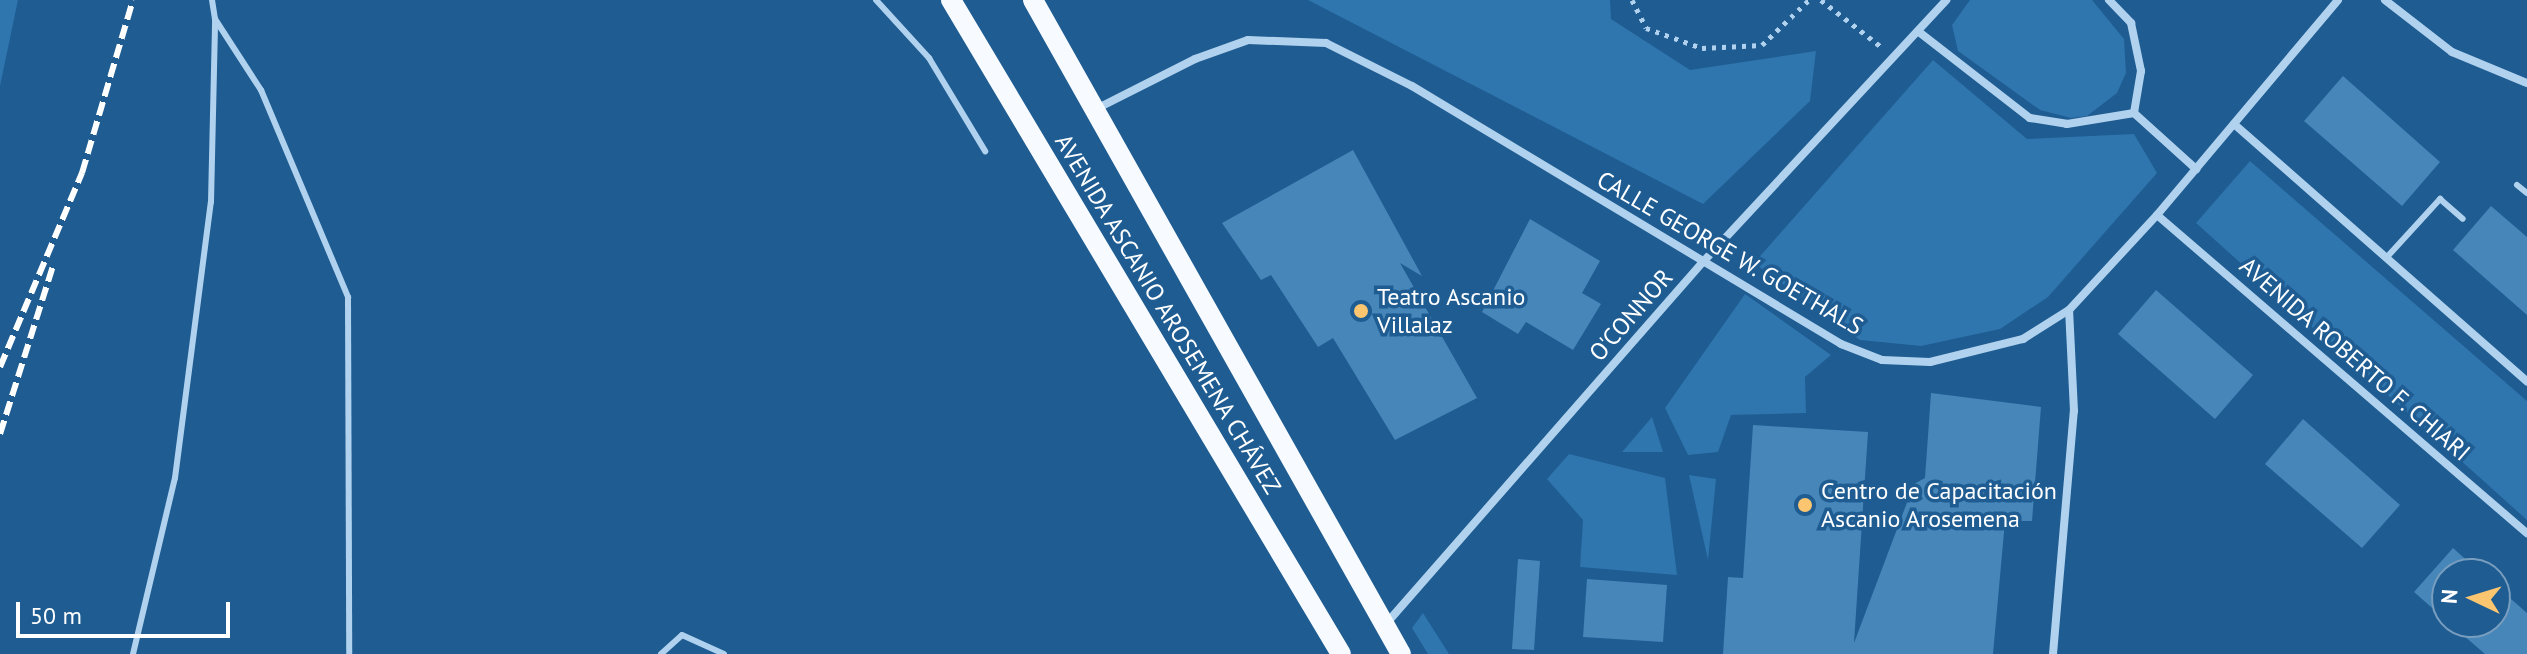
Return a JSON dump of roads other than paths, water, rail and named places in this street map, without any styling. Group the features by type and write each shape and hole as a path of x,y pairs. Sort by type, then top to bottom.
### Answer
{"main road":[{"name":"AVENIDA ASCANIO AROSEMENA CHÁVEZ","path":"951,0 1341,654"},
{"name":"AVENIDA ASCANIO AROSEMENA CHÁVEZ","path":"1033,0 1098,108 1401,654"}],"street":[{"name":"O'CONNOR","path":"1385,626 1702,263 1897,58 1946,0"},
{"path":"2109,0 2131,23 2141,71 2134,113"},
{"name":"CALLE GEORGE W. GOETHALS","path":"1098,108 1195,59 1248,40 1326,43 1412,86 1841,344 1882,360 1930,362 1972,355 2023,339 2069,310 2157,215 2338,0"},
{"path":"2385,0 2452,52 2527,83"},
{"path":"1919,32 2030,118 2067,124 2134,113"},
{"path":"2134,113 2196,169"},
{"path":"2234,124 2527,381"},
{"name":"AVENIDA ROBERTO F. CHIARI","path":"2157,215 2527,533"},
{"path":"2053,654 2074,411 2069,310"}],"lane":[{"path":"133,654 175,478 211,202 215,19 212,0"},
{"path":"876,0 929,58 985,151"},
{"path":"215,19 261,90 348,297 349,654"},
{"path":"2517,185 2527,193"},
{"path":"2387,257 2440,199 2463,219"},
{"path":"661,654 682,635 724,654"}],"railway":[{"path":"0,367 82,173 133,0"},
{"path":"0,434 53,266"}],"place":[{"name":"Teatro Ascanio Villalaz","path":"1361,311"},
{"name":"Centro de Capacitación Ascanio Arosemena","path":"1805,505"}]}
